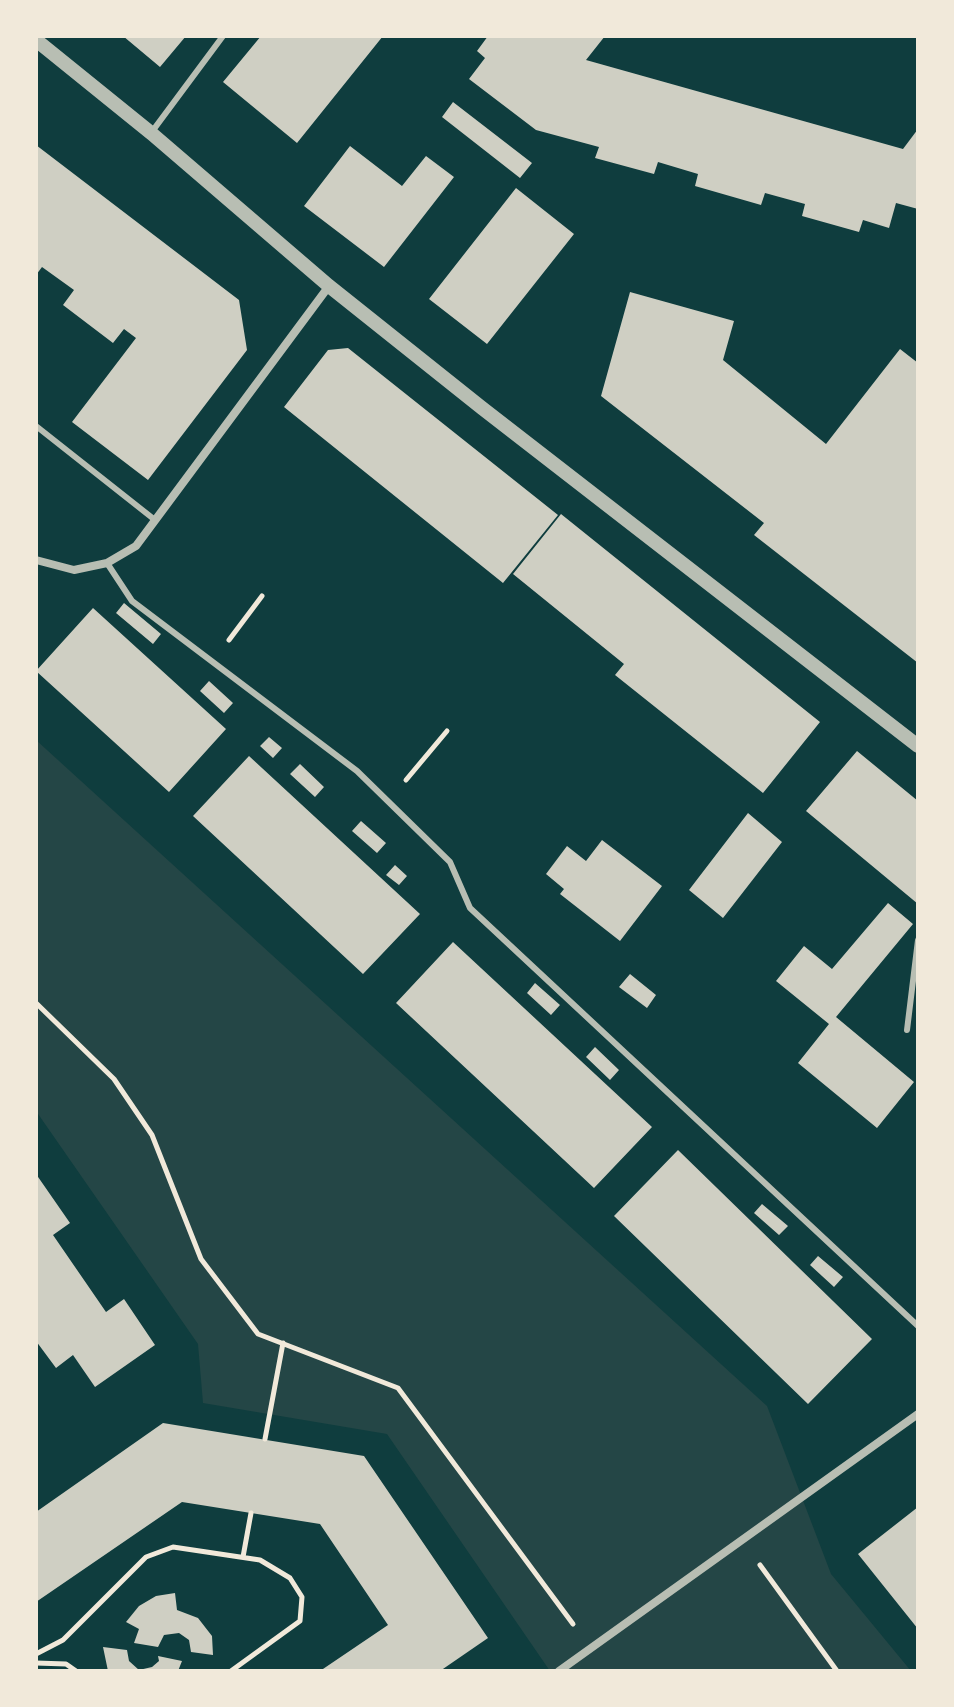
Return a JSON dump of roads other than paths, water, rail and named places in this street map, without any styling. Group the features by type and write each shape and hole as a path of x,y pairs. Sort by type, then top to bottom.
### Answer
{"street":[{"path":"36,40 151,133 329,286 918,746"},
{"path":"36,560 74,570 107,563 136,546 329,286"},
{"path":"559,1671 918,1414"}],"lane":[{"path":"151,133 223,36"},
{"path":"36,426 155,520"},
{"path":"107,563 132,601 357,771 450,862 470,908 918,1326"},
{"path":"907,1030 918,940"}]}
